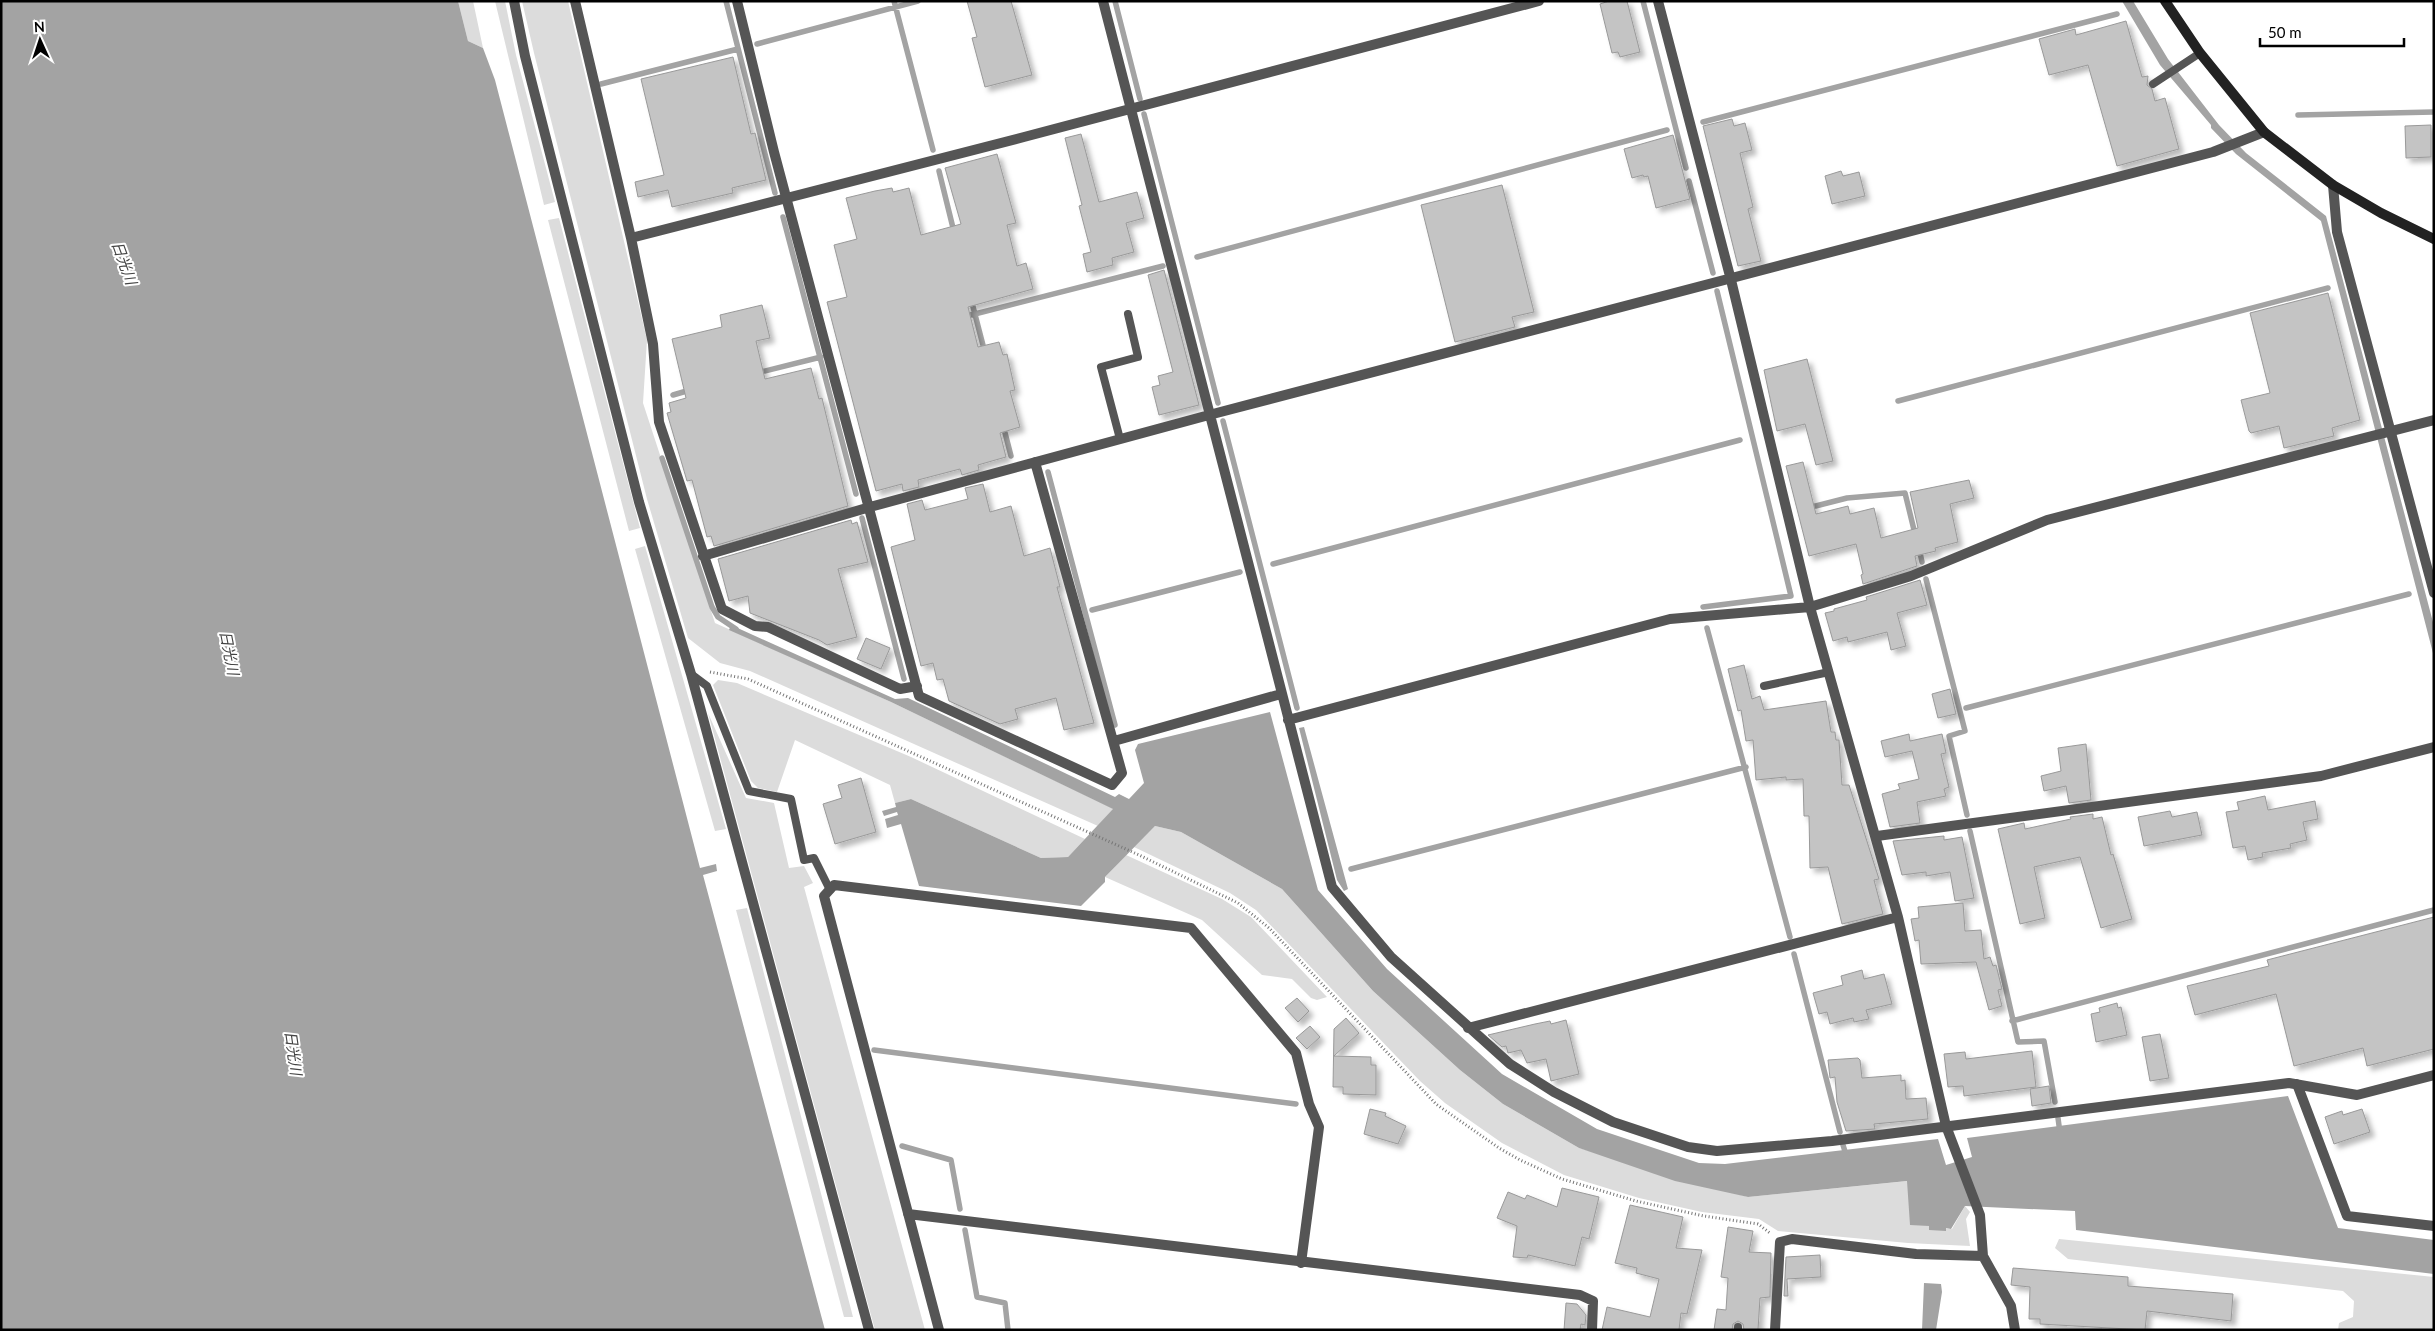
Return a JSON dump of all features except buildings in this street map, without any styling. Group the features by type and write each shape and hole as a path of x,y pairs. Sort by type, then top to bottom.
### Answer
{"street":[{"path":"514,1 525,56 639,502 691,674 869,1330"},
{"path":"575,1 631,238 653,344 659,422 722,609 755,626 768,627 900,689 917,686"},
{"path":"737,1 787,198 919,696 1112,786 1122,773 1036,462"},
{"path":"1103,1 1332,887 1390,958 1510,1064 1554,1092 1613,1122 1688,1147 1717,1151 1832,1141 2290,1082 2357,1095 2434,1075"},
{"path":"631,238 1539,1"},
{"path":"1658,1 1731,280 1810,606 1877,836 1898,917 1946,1126 1980,1216 1983,1256 2011,1306 2015,1330"},
{"path":"2165,1 2200,53 2264,132 2333,185 2381,213 2434,239"},
{"path":"703,556 870,507 1209,415 1731,280 2212,152 2264,132"},
{"path":"2333,185 2337,232 2389,432 2434,593"},
{"path":"1288,720 1670,619 1810,606 1911,576 2047,520 2434,420"},
{"path":"1114,741 1281,694"},
{"path":"1877,836 2321,776 2434,747"},
{"path":"939,1330 824,896 834,885 1190,928 1296,1053 1309,1104 1319,1127 1301,1262"},
{"path":"1468,1028 1898,917"},
{"path":"2297,1084 2347,1216 2434,1226"},
{"path":"908,1214 1580,1295 1593,1301 1592,1330"},
{"path":"1775,1330 1780,1242 1792,1239 1916,1254 1983,1256"},
{"path":"1776,1313 1784,1330"}],"lane":[{"path":"2153,84 2200,53"},
{"path":"1120,439 1101,367 1138,357 1128,314"},
{"path":"1764,686 1829,672"},
{"path":"691,674 706,686 749,791 791,799 804,860 814,858 830,890"}],"path":[{"path":"691,674 716,671 748,678 1133,852 1238,903 1269,928 1389,1057 1436,1104 1520,1160 1562,1179 1636,1201 1704,1216 1758,1224 1780,1242"}],"shaded area":[{"path":"458,1 473,1 483,48 468,41"},
{"path":"495,1 505,1 516,55 555,202 544,205"},
{"path":"522,1 568,1 647,340 643,403 715,623 891,702 1114,809 1098,826 750,671 720,663 688,638 647,499"},
{"path":"559,218 640,528 629,531 548,220"},
{"path":"645,546 726,829 715,831 635,549"},
{"path":"718,680 737,683 911,757 1085,839 1068,857 1041,858 911,799 895,803 890,785 795,740 777,792 758,788 751,781 713,685"},
{"path":"708,713 746,798 774,803 789,868 804,866 813,883 804,887 925,1330 875,1330"},
{"path":"1155,826 1181,832 1282,889 1373,991 1460,1070 1503,1104 1579,1148 1748,1197 1908,1181 1929,1226 1952,1229 1965,1206 1970,1212 1966,1219 1970,1246 1908,1243 1778,1231 1759,1219 1702,1212 1639,1198 1564,1175 1502,1143 1445,1103 1420,1081 1256,910 1230,893 1134,847"},
{"path":"1126,855 1222,899 1251,917 1327,997 1317,1000 1311,998 1292,979 1262,975 1202,920 1105,877"},
{"path":"747,908 853,1317 844,1317 736,910"},
{"path":"2059,1239 2434,1277 2434,1330 2338,1330 2339,1323 2353,1317 2354,1301 2343,1291 2068,1259 2055,1248"}],"water":[{"name":"日光川","path":"1,1 458,1 468,41 483,48 495,80 700,868 716,864 717,871 703,875 825,1330 1,1330"},
{"path":"2122,1 2133,1 2168,59 2219,125 2246,153 2326,216 2434,626 2434,657 2321,221 2236,154 2211,128 2211,125 2160,65"},
{"path":"731,625 895,699 908,698 1115,797 1119,794 1129,799 1144,783 1135,750 1138,744 1270,712 1318,890 1387,969 1502,1074 1597,1129 1699,1163 1725,1164 1938,1139 1946,1165 1972,1157 1967,1138 2288,1096 2338,1228 2434,1240 2434,1274 2076,1230 2075,1211 1965,1206 1951,1229 1946,1228 1946,1231 1929,1230 1929,1226 1910,1225 1907,1181 1748,1197 1675,1181 1579,1148 1503,1104 1460,1070 1373,991 1282,889 1181,832 1155,826 1105,877 1105,882 1081,906 919,886 901,824 887,828 885,819 898,815 897,812 884,816 882,811 896,807 895,803 911,799 1041,858 1068,857 1113,809 891,702 729,630"},
{"path":"1304,727 1348,889 1344,891 1337,880 1299,728"},
{"path":"1924,1283 1941,1284 1942,1292 1936,1330 1922,1330"}],"waterway":[{"path":"726,1 775,193"},
{"path":"894,1 933,150"},
{"path":"757,44 918,1"},
{"path":"1115,1 1140,99"},
{"path":"1643,1 1686,168"},
{"path":"1703,122 2117,14"},
{"path":"601,84 738,49"},
{"path":"2298,115 2434,112"},
{"path":"1144,114 1218,403"},
{"path":"1197,257 1667,130"},
{"path":"939,171 954,232"},
{"path":"1689,181 1713,273"},
{"path":"783,217 856,494"},
{"path":"963,317 1163,266"},
{"path":"1898,401 2328,288"},
{"path":"1703,607 1791,596 1717,291"},
{"path":"971,299 985,353"},
{"path":"757,373 821,357"},
{"path":"673,395 690,390"},
{"path":"1223,421 1297,708"},
{"path":"1003,425 1011,456"},
{"path":"1273,564 1740,440"},
{"path":"662,458 712,607 718,617 736,629"},
{"path":"1048,472 1115,725"},
{"path":"1808,508 1847,498 1905,493 1915,534"},
{"path":"862,518 904,679"},
{"path":"1919,548 1922,562"},
{"path":"1092,610 1240,572"},
{"path":"1926,579 1965,731 1949,736 1967,815"},
{"path":"1966,708 2409,594"},
{"path":"1707,628 1790,937"},
{"path":"1351,869 1746,767"},
{"path":"1970,831 2018,1042 2044,1041 2055,1102"},
{"path":"2012,1021 2434,910"},
{"path":"1794,954 1840,1132"},
{"path":"874,1050 1296,1104"},
{"path":"2058,1118 2060,1133"},
{"path":"1843,1145 1847,1158"},
{"path":"902,1146 951,1160 960,1209"},
{"path":"965,1230 977,1297 1005,1303 1008,1330"}]}
